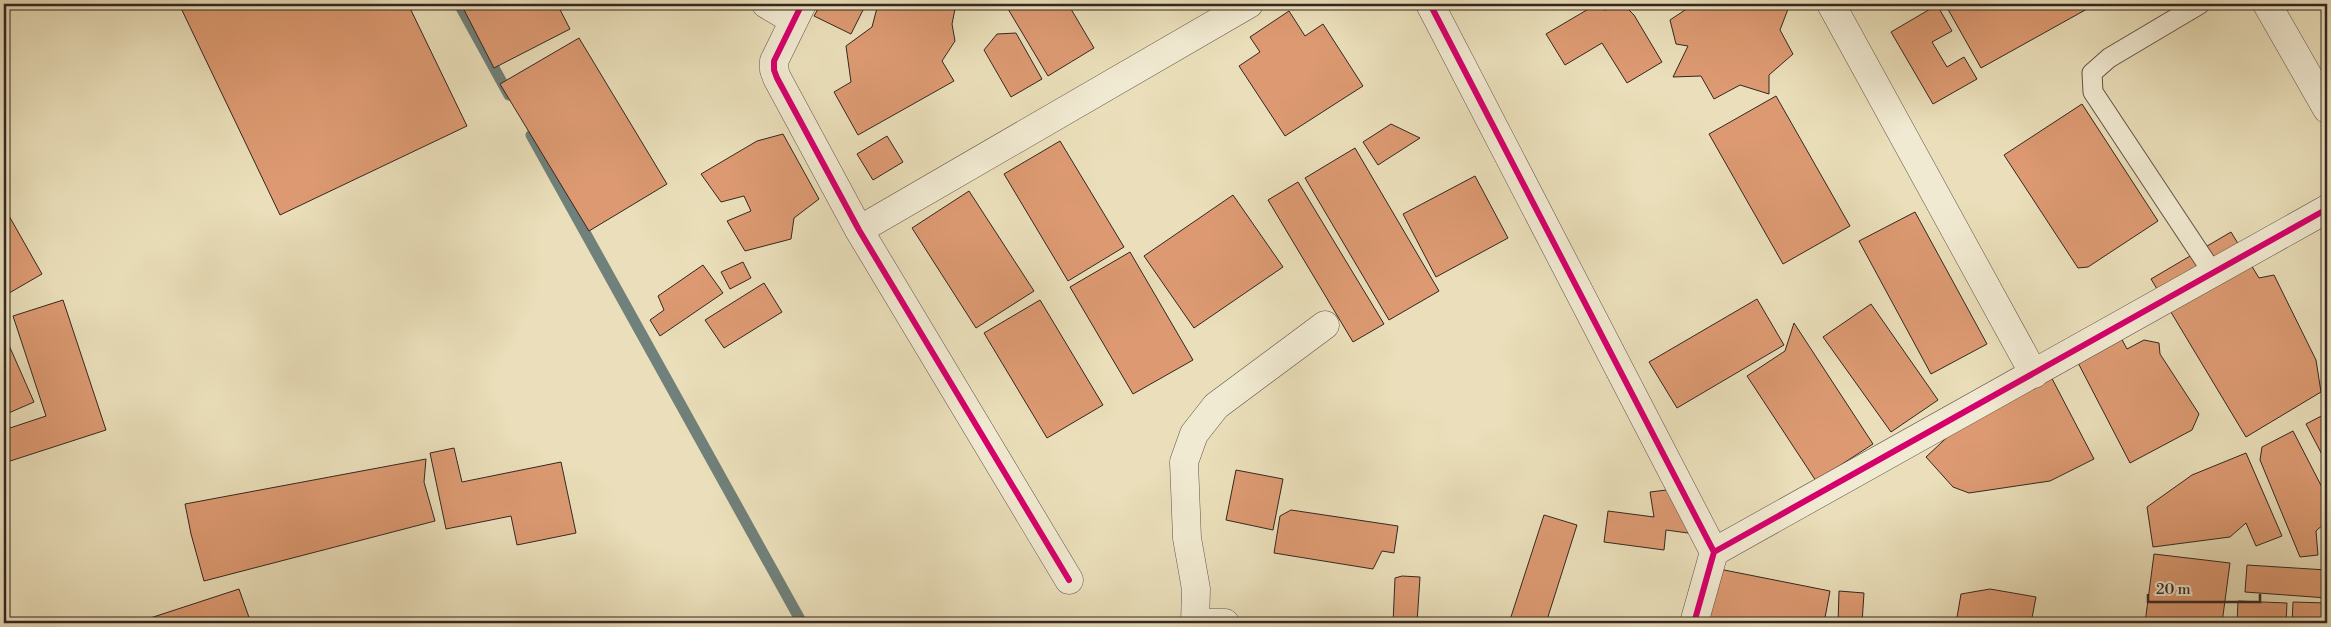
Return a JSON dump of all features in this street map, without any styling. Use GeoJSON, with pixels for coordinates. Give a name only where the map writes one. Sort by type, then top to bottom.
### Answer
{"type":"FeatureCollection","features":[{"type":"Feature","properties":{"kind":"street"},"geometry":{"type":"LineString","coordinates":[[766,4],[798,12],[774,61],[774,70],[859,230],[1069,580]]}},
{"type":"Feature","properties":{"kind":"street"},"geometry":{"type":"LineString","coordinates":[[859,230],[1249,4]]}},
{"type":"Feature","properties":{"kind":"street"},"geometry":{"type":"LineString","coordinates":[[1430,4],[1714,552],[1694,623]]}},
{"type":"Feature","properties":{"kind":"street"},"geometry":{"type":"LineString","coordinates":[[1832,4],[2034,374]]}},
{"type":"Feature","properties":{"kind":"street"},"geometry":{"type":"LineString","coordinates":[[2267,4],[2327,109]]}},
{"type":"Feature","properties":{"kind":"street"},"geometry":{"type":"LineString","coordinates":[[1714,552],[2327,209]]}},
{"type":"Feature","properties":{"kind":"street"},"geometry":{"type":"LineString","coordinates":[[1195,623],[1196,589],[1188,538],[1184,462],[1194,434],[1216,406],[1325,325]]}},
{"type":"Feature","properties":{"kind":"street"},"geometry":{"type":"LineString","coordinates":[[1207,623],[1225,623]]}},
{"type":"Feature","properties":{"kind":"lane"},"geometry":{"type":"LineString","coordinates":[[2200,4],[2109,58],[2092,73],[2093,92],[2213,273]]}},
{"type":"Feature","properties":{"kind":"building"},"geometry":{"type":"Polygon","coordinates":[[[179,4],[408,4],[467,126],[280,215],[179,4]]]}},
{"type":"Feature","properties":{"kind":"building"},"geometry":{"type":"Polygon","coordinates":[[[461,4],[557,4],[570,29],[494,68],[461,4]]]}},
{"type":"Feature","properties":{"kind":"building"},"geometry":{"type":"Polygon","coordinates":[[[821,4],[866,4],[851,34],[814,16],[821,4]]]}},
{"type":"Feature","properties":{"kind":"building"},"geometry":{"type":"Polygon","coordinates":[[[878,4],[956,4],[952,24],[955,41],[942,61],[954,81],[858,135],[834,92],[851,82],[846,46],[872,27],[878,4]]]}},
{"type":"Feature","properties":{"kind":"building"},"geometry":{"type":"Polygon","coordinates":[[[1005,4],[1068,4],[1094,48],[1048,76],[1005,4]]]}},
{"type":"Feature","properties":{"kind":"building"},"geometry":{"type":"Polygon","coordinates":[[[1597,4],[1604,10],[1626,7],[1634,15],[1662,62],[1627,83],[1602,43],[1565,65],[1546,34],[1597,4]]]}},
{"type":"Feature","properties":{"kind":"building"},"geometry":{"type":"Polygon","coordinates":[[[1694,4],[1773,4],[1788,9],[1780,30],[1793,54],[1769,75],[1769,94],[1740,85],[1714,99],[1701,76],[1673,77],[1688,46],[1676,44],[1670,20],[1694,4]]]}},
{"type":"Feature","properties":{"kind":"building"},"geometry":{"type":"Polygon","coordinates":[[[1945,4],[2096,4],[1981,68],[1945,4]]]}},
{"type":"Feature","properties":{"kind":"building"},"geometry":{"type":"Polygon","coordinates":[[[1937,5],[1952,31],[1932,42],[1947,67],[1964,57],[1977,79],[1933,104],[1891,32],[1937,5]]]}},
{"type":"Feature","properties":{"kind":"building"},"geometry":{"type":"Polygon","coordinates":[[[1289,11],[1305,36],[1323,24],[1363,86],[1285,136],[1239,66],[1260,52],[1250,37],[1289,11]]]}},
{"type":"Feature","properties":{"kind":"building"},"geometry":{"type":"Polygon","coordinates":[[[1016,33],[1042,79],[1011,97],[984,50],[997,34],[1016,33]]]}},
{"type":"Feature","properties":{"kind":"building"},"geometry":{"type":"Polygon","coordinates":[[[579,38],[667,184],[589,231],[500,84],[579,38]]]}},
{"type":"Feature","properties":{"kind":"building"},"geometry":{"type":"Polygon","coordinates":[[[1776,96],[1850,226],[1783,264],[1709,134],[1776,96]]]}},
{"type":"Feature","properties":{"kind":"building"},"geometry":{"type":"Polygon","coordinates":[[[2082,104],[2158,221],[2088,267],[2078,268],[2004,155],[2082,104]]]}},
{"type":"Feature","properties":{"kind":"building"},"geometry":{"type":"Polygon","coordinates":[[[1391,124],[1420,138],[1378,165],[1363,142],[1391,124]]]}},
{"type":"Feature","properties":{"kind":"building"},"geometry":{"type":"Polygon","coordinates":[[[783,134],[819,199],[794,218],[791,239],[745,251],[727,221],[751,211],[744,196],[721,202],[701,174],[757,141],[783,134]]]}},
{"type":"Feature","properties":{"kind":"building"},"geometry":{"type":"Polygon","coordinates":[[[887,136],[903,162],[873,180],[857,154],[887,136]]]}},
{"type":"Feature","properties":{"kind":"building"},"geometry":{"type":"Polygon","coordinates":[[[1060,141],[1124,247],[1068,281],[1004,174],[1060,141]]]}},
{"type":"Feature","properties":{"kind":"building"},"geometry":{"type":"Polygon","coordinates":[[[1355,148],[1439,291],[1389,320],[1305,178],[1355,148]]]}},
{"type":"Feature","properties":{"kind":"building"},"geometry":{"type":"Polygon","coordinates":[[[1475,176],[1508,238],[1436,277],[1403,214],[1475,176]]]}},
{"type":"Feature","properties":{"kind":"building"},"geometry":{"type":"Polygon","coordinates":[[[1298,182],[1384,324],[1353,342],[1268,200],[1298,182]]]}},
{"type":"Feature","properties":{"kind":"building"},"geometry":{"type":"Polygon","coordinates":[[[969,191],[1034,291],[976,328],[912,228],[969,191]]]}},
{"type":"Feature","properties":{"kind":"building"},"geometry":{"type":"Polygon","coordinates":[[[1233,195],[1283,267],[1194,328],[1144,256],[1233,195]]]}},
{"type":"Feature","properties":{"kind":"building"},"geometry":{"type":"Polygon","coordinates":[[[4,207],[42,274],[4,296],[4,207]]]}},
{"type":"Feature","properties":{"kind":"building"},"geometry":{"type":"Polygon","coordinates":[[[1915,212],[1987,344],[1931,374],[1859,241],[1915,212]]]}},
{"type":"Feature","properties":{"kind":"building"},"geometry":{"type":"Polygon","coordinates":[[[2231,232],[2259,278],[2274,275],[2316,360],[2321,392],[2246,437],[2151,279],[2231,232]]]}},
{"type":"Feature","properties":{"kind":"building"},"geometry":{"type":"Polygon","coordinates":[[[1130,252],[1193,360],[1133,394],[1070,287],[1130,252]]]}},
{"type":"Feature","properties":{"kind":"building"},"geometry":{"type":"Polygon","coordinates":[[[743,262],[751,278],[730,289],[721,272],[743,262]]]}},
{"type":"Feature","properties":{"kind":"building"},"geometry":{"type":"Polygon","coordinates":[[[703,265],[723,293],[660,336],[650,320],[664,310],[658,296],[703,265]]]}},
{"type":"Feature","properties":{"kind":"building"},"geometry":{"type":"Polygon","coordinates":[[[764,283],[782,312],[724,348],[705,320],[764,283]]]}},
{"type":"Feature","properties":{"kind":"building"},"geometry":{"type":"Polygon","coordinates":[[[1757,299],[1784,345],[1677,408],[1649,362],[1757,299]]]}},
{"type":"Feature","properties":{"kind":"building"},"geometry":{"type":"Polygon","coordinates":[[[63,300],[106,430],[4,463],[4,430],[46,416],[13,316],[63,300]]]}},
{"type":"Feature","properties":{"kind":"building"},"geometry":{"type":"Polygon","coordinates":[[[1040,300],[1103,405],[1047,438],[984,333],[1040,300]]]}},
{"type":"Feature","properties":{"kind":"building"},"geometry":{"type":"Polygon","coordinates":[[[1871,304],[1938,400],[1891,432],[1823,337],[1871,304]]]}},
{"type":"Feature","properties":{"kind":"building"},"geometry":{"type":"Polygon","coordinates":[[[1794,323],[1873,444],[1816,481],[1747,376],[1785,351],[1794,323]]]}},
{"type":"Feature","properties":{"kind":"building"},"geometry":{"type":"Polygon","coordinates":[[[4,334],[34,402],[4,415],[4,334]]]}},
{"type":"Feature","properties":{"kind":"building"},"geometry":{"type":"Polygon","coordinates":[[[2119,334],[2127,349],[2144,340],[2159,343],[2160,354],[2199,414],[2192,430],[2130,463],[2075,357],[2119,334]]]}},
{"type":"Feature","properties":{"kind":"building"},"geometry":{"type":"Polygon","coordinates":[[[2047,369],[2094,459],[2050,481],[1969,493],[1953,487],[1926,457],[1988,399],[2047,369]]]}},
{"type":"Feature","properties":{"kind":"building"},"geometry":{"type":"Polygon","coordinates":[[[2327,413],[2327,464],[2306,424],[2327,413]]]}},
{"type":"Feature","properties":{"kind":"building"},"geometry":{"type":"Polygon","coordinates":[[[2293,431],[2327,497],[2327,521],[2316,531],[2318,555],[2300,557],[2260,460],[2262,447],[2293,431]]]}},
{"type":"Feature","properties":{"kind":"building"},"geometry":{"type":"Polygon","coordinates":[[[454,448],[462,482],[561,462],[576,533],[517,545],[511,516],[446,529],[430,453],[454,448]]]}},
{"type":"Feature","properties":{"kind":"building"},"geometry":{"type":"Polygon","coordinates":[[[2246,453],[2282,536],[2256,546],[2246,523],[2230,537],[2153,547],[2147,507],[2192,475],[2246,453]]]}},
{"type":"Feature","properties":{"kind":"building"},"geometry":{"type":"Polygon","coordinates":[[[426,459],[424,482],[435,521],[204,581],[185,504],[426,459]]]}},
{"type":"Feature","properties":{"kind":"building"},"geometry":{"type":"Polygon","coordinates":[[[1236,470],[1283,479],[1273,530],[1226,520],[1236,470]]]}},
{"type":"Feature","properties":{"kind":"building"},"geometry":{"type":"Polygon","coordinates":[[[1691,487],[1688,533],[1666,530],[1664,550],[1604,542],[1608,511],[1654,517],[1650,492],[1691,487]]]}},
{"type":"Feature","properties":{"kind":"building"},"geometry":{"type":"Polygon","coordinates":[[[1291,510],[1398,526],[1394,553],[1382,551],[1373,569],[1274,553],[1280,516],[1291,510]]]}},
{"type":"Feature","properties":{"kind":"building"},"geometry":{"type":"Polygon","coordinates":[[[1544,515],[1577,525],[1546,623],[1509,623],[1544,515]]]}},
{"type":"Feature","properties":{"kind":"building"},"geometry":{"type":"Polygon","coordinates":[[[2154,554],[2230,563],[2222,623],[2145,623],[2154,554]]]}},
{"type":"Feature","properties":{"kind":"building"},"geometry":{"type":"Polygon","coordinates":[[[2247,565],[2327,570],[2327,598],[2245,592],[2247,565]]]}},
{"type":"Feature","properties":{"kind":"building"},"geometry":{"type":"Polygon","coordinates":[[[1719,569],[1830,591],[1824,623],[1709,623],[1719,569]]]}},
{"type":"Feature","properties":{"kind":"building"},"geometry":{"type":"Polygon","coordinates":[[[1402,576],[1420,577],[1417,623],[1393,623],[1395,578],[1402,576]]]}},
{"type":"Feature","properties":{"kind":"building"},"geometry":{"type":"Polygon","coordinates":[[[239,589],[251,623],[135,623],[239,589]]]}},
{"type":"Feature","properties":{"kind":"building"},"geometry":{"type":"Polygon","coordinates":[[[1990,589],[2036,597],[2031,623],[1956,623],[1961,594],[1990,589]]]}},
{"type":"Feature","properties":{"kind":"building"},"geometry":{"type":"Polygon","coordinates":[[[1839,591],[1864,593],[1862,623],[1838,623],[1839,591]]]}},
{"type":"Feature","properties":{"kind":"building"},"geometry":{"type":"Polygon","coordinates":[[[2238,601],[2287,603],[2286,623],[2237,623],[2238,601]]]}},
{"type":"Feature","properties":{"kind":"building"},"geometry":{"type":"Polygon","coordinates":[[[2293,602],[2327,603],[2327,623],[2292,623],[2293,602]]]}},
{"type":"Feature","properties":{"kind":"waterway"},"geometry":{"type":"LineString","coordinates":[[459,4],[509,95]]}},
{"type":"Feature","properties":{"kind":"waterway"},"geometry":{"type":"LineString","coordinates":[[531,135],[802,623]]}},
{"type":"Feature","properties":{"kind":"cycle path"},"geometry":{"type":"LineString","coordinates":[[802,4],[774,61],[774,70],[777,78],[859,230],[1069,580]]}},
{"type":"Feature","properties":{"kind":"cycle path"},"geometry":{"type":"LineString","coordinates":[[1430,4],[1714,552],[1694,623]]}},
{"type":"Feature","properties":{"kind":"cycle path"},"geometry":{"type":"LineString","coordinates":[[1714,552],[2327,209]]}}]}
